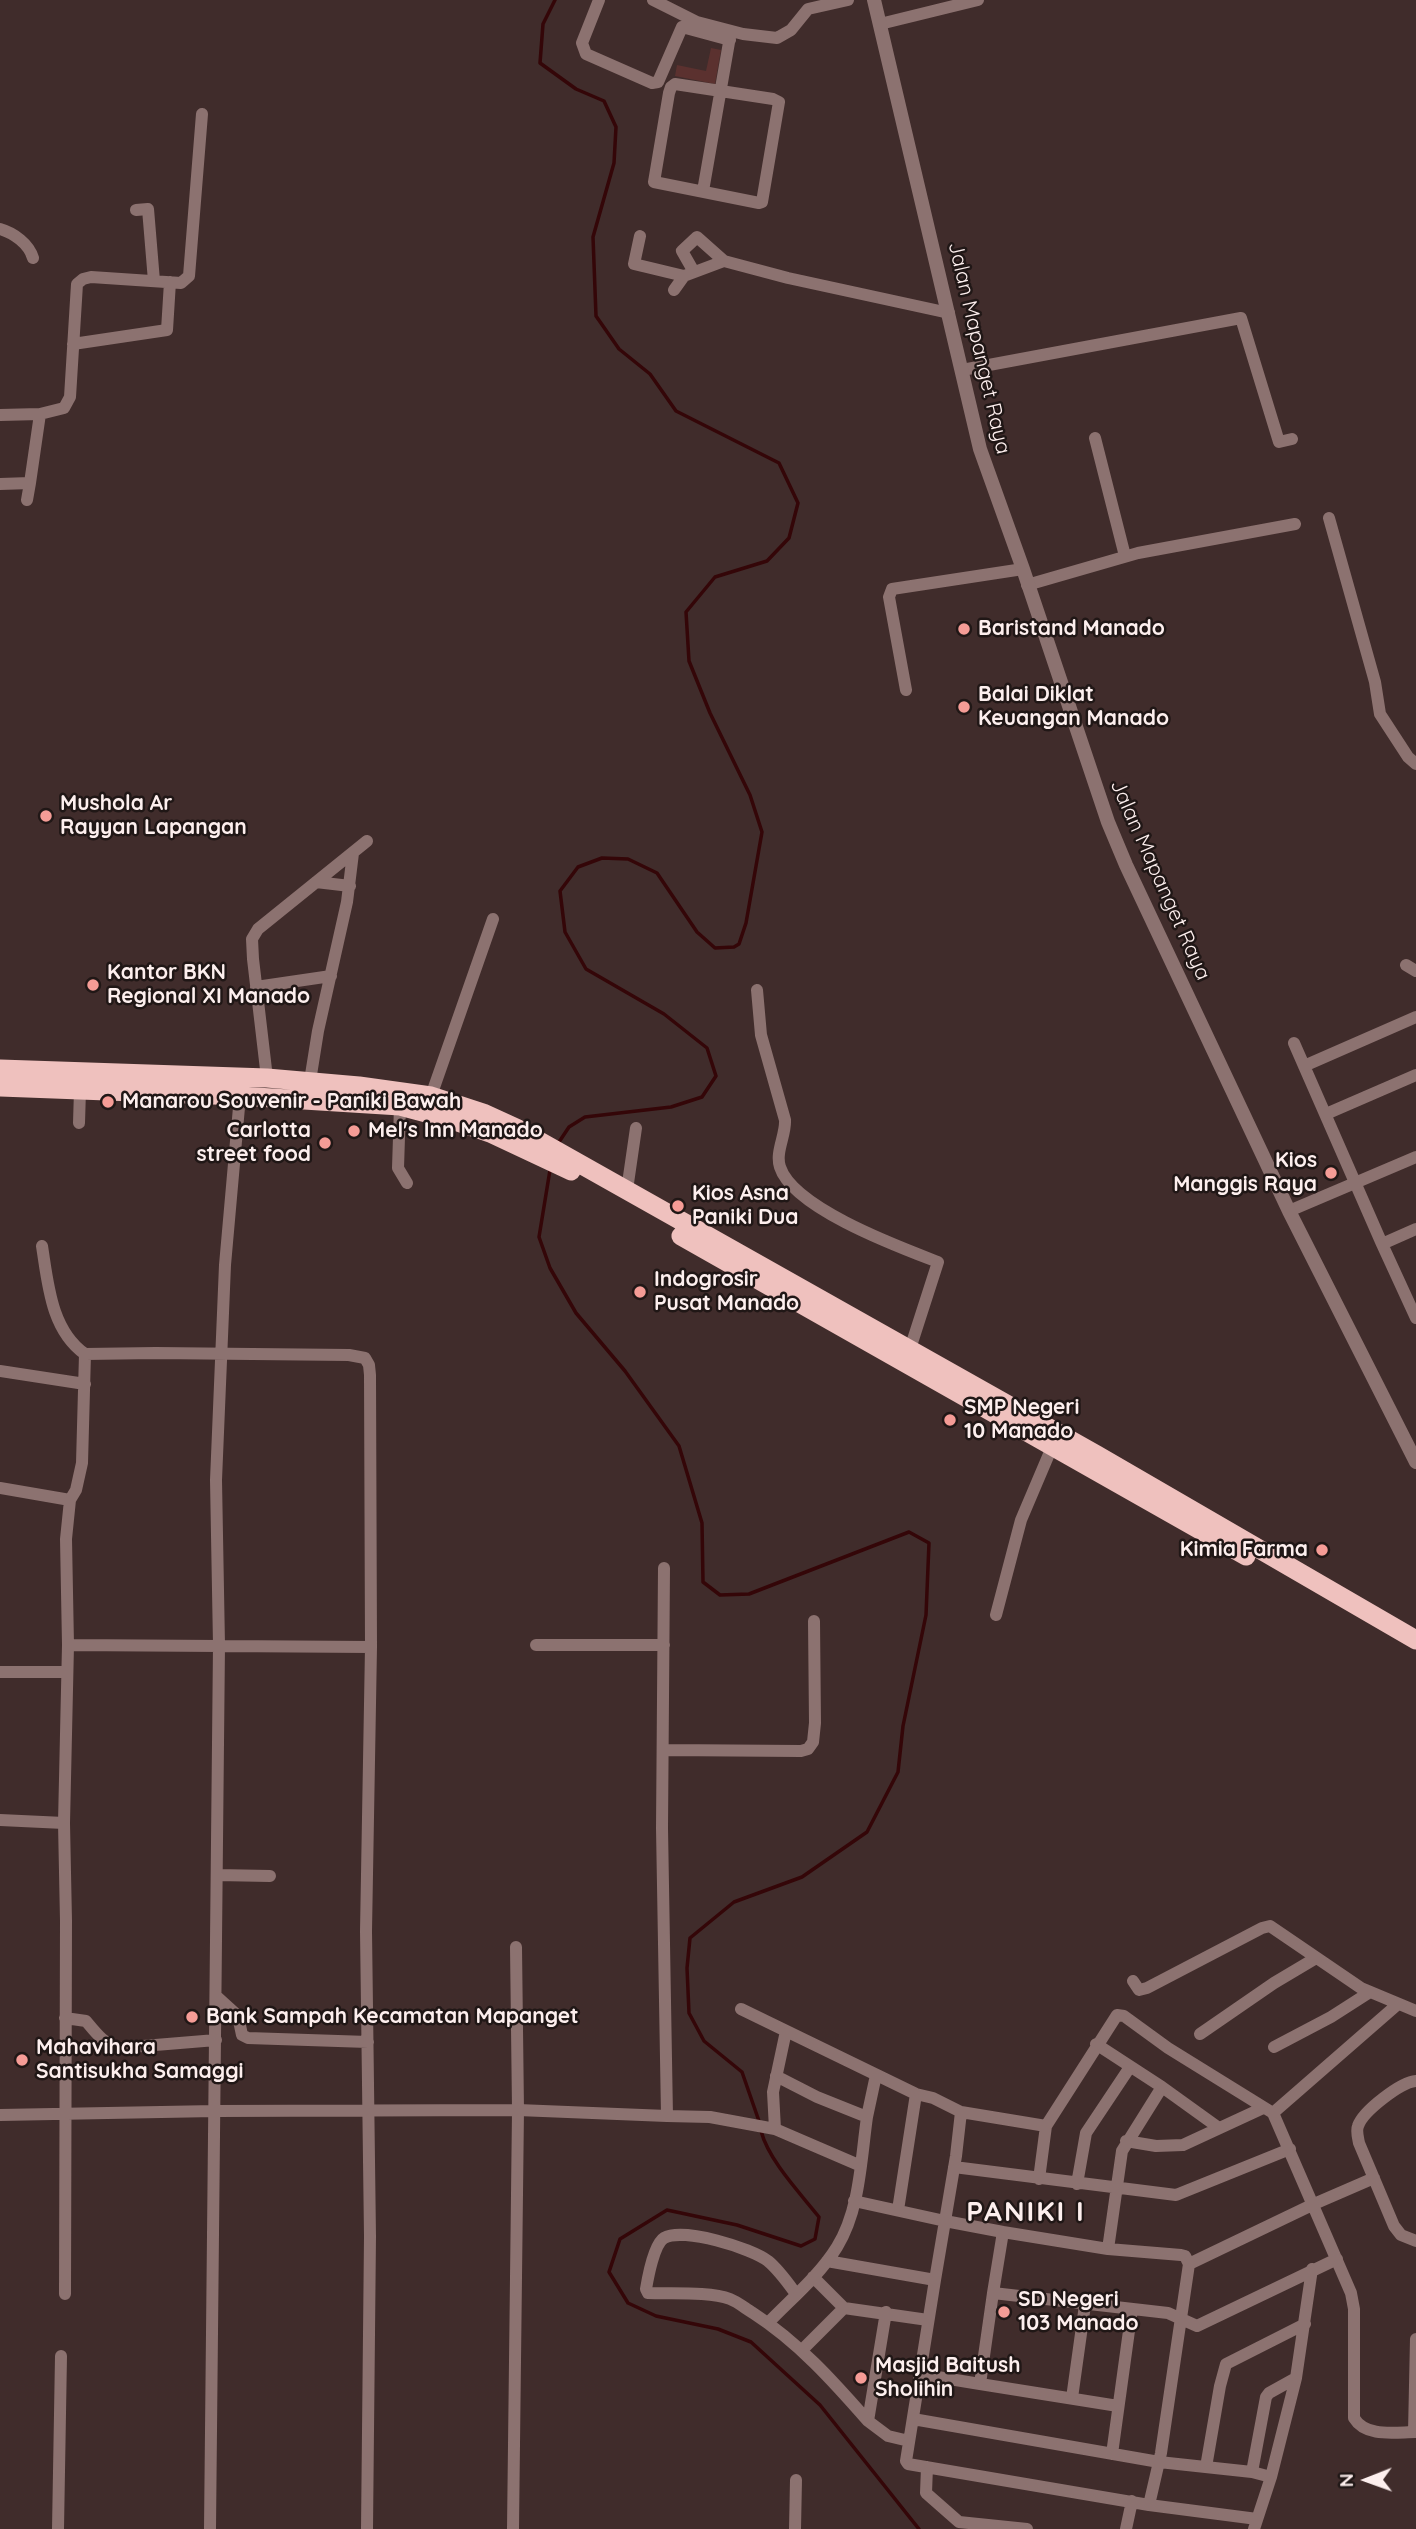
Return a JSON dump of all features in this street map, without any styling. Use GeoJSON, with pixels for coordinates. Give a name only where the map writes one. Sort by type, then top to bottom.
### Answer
{"type":"FeatureCollection","features":[{"type":"Feature","properties":{"kind":"highway"},"geometry":{"type":"LineString","coordinates":[[0,1069],[310,1081],[432,1096],[482,1113],[514,1137],[627,1190],[732,1258],[911,1349],[1416,1640]]}},
{"type":"Feature","properties":{"kind":"highway"},"geometry":{"type":"LineString","coordinates":[[0,1087],[240,1096],[400,1106],[490,1133],[514,1137]]}},
{"type":"Feature","properties":{"kind":"highway"},"geometry":{"type":"LineString","coordinates":[[568,1163],[1052,1447],[1416,1655]]}},
{"type":"Feature","properties":{"kind":"street"},"geometry":{"type":"LineString","coordinates":[[599,0],[582,43],[586,54],[652,83],[658,82],[684,22]]}},
{"type":"Feature","properties":{"kind":"street"},"geometry":{"type":"LineString","coordinates":[[653,0],[684,22],[697,22],[731,35],[782,38],[808,9],[848,0]]}},
{"type":"Feature","properties":{"kind":"street","name":"Jalan Mapanget Raya"},"geometry":{"type":"LineString","coordinates":[[874,0],[980,449],[1117,844],[1289,1211],[1416,1461]]}},
{"type":"Feature","properties":{"kind":"street"},"geometry":{"type":"LineString","coordinates":[[880,24],[978,0]]}},
{"type":"Feature","properties":{"kind":"street"},"geometry":{"type":"LineString","coordinates":[[703,191],[731,35]]}},
{"type":"Feature","properties":{"kind":"street"},"geometry":{"type":"LineString","coordinates":[[681,83],[779,102],[764,198],[759,203],[703,191],[657,184],[654,179],[671,87],[681,83]]}},
{"type":"Feature","properties":{"kind":"street"},"geometry":{"type":"LineString","coordinates":[[0,415],[40,415],[59,411],[68,403],[77,284],[80,281],[91,277],[181,283],[189,276],[202,114]]}},
{"type":"Feature","properties":{"kind":"street"},"geometry":{"type":"LineString","coordinates":[[136,210],[148,209],[154,281]]}},
{"type":"Feature","properties":{"kind":"street"},"geometry":{"type":"LineString","coordinates":[[0,229],[24,243],[33,258]]}},
{"type":"Feature","properties":{"kind":"street"},"geometry":{"type":"LineString","coordinates":[[640,236],[634,264],[689,274]]}},
{"type":"Feature","properties":{"kind":"street"},"geometry":{"type":"LineString","coordinates":[[689,274],[682,251],[697,237],[724,261],[788,278],[949,313]]}},
{"type":"Feature","properties":{"kind":"street"},"geometry":{"type":"LineString","coordinates":[[674,290],[689,274],[724,261]]}},
{"type":"Feature","properties":{"kind":"street"},"geometry":{"type":"LineString","coordinates":[[73,344],[167,330],[170,282]]}},
{"type":"Feature","properties":{"kind":"street"},"geometry":{"type":"LineString","coordinates":[[962,370],[1241,318],[1279,442],[1292,439]]}},
{"type":"Feature","properties":{"kind":"street"},"geometry":{"type":"LineString","coordinates":[[27,500],[40,415]]}},
{"type":"Feature","properties":{"kind":"street"},"geometry":{"type":"LineString","coordinates":[[1095,438],[1125,556]]}},
{"type":"Feature","properties":{"kind":"street"},"geometry":{"type":"LineString","coordinates":[[0,484],[30,483]]}},
{"type":"Feature","properties":{"kind":"street"},"geometry":{"type":"LineString","coordinates":[[1329,518],[1375,681],[1377,706],[1408,757],[1416,764]]}},
{"type":"Feature","properties":{"kind":"street"},"geometry":{"type":"LineString","coordinates":[[1027,585],[1125,556],[1295,524]]}},
{"type":"Feature","properties":{"kind":"street"},"geometry":{"type":"LineString","coordinates":[[906,690],[888,597],[892,589],[1023,569]]}},
{"type":"Feature","properties":{"kind":"street"},"geometry":{"type":"LineString","coordinates":[[267,1078],[252,939],[258,929],[367,841]]}},
{"type":"Feature","properties":{"kind":"street"},"geometry":{"type":"LineString","coordinates":[[310,1081],[318,1031],[350,886],[353,853]]}},
{"type":"Feature","properties":{"kind":"street"},"geometry":{"type":"LineString","coordinates":[[316,882],[350,886]]}},
{"type":"Feature","properties":{"kind":"street"},"geometry":{"type":"LineString","coordinates":[[432,1096],[494,919]]}},
{"type":"Feature","properties":{"kind":"street"},"geometry":{"type":"LineString","coordinates":[[256,986],[331,976]]}},
{"type":"Feature","properties":{"kind":"street"},"geometry":{"type":"LineString","coordinates":[[757,990],[761,1035],[785,1120],[785,1134],[778,1157],[786,1179],[804,1196],[871,1236],[938,1262],[911,1349]]}},
{"type":"Feature","properties":{"kind":"street"},"geometry":{"type":"LineString","coordinates":[[1304,1066],[1416,1017]]}},
{"type":"Feature","properties":{"kind":"street"},"geometry":{"type":"LineString","coordinates":[[1294,1043],[1416,1318]]}},
{"type":"Feature","properties":{"kind":"street"},"geometry":{"type":"LineString","coordinates":[[1326,1114],[1416,1075]]}},
{"type":"Feature","properties":{"kind":"street"},"geometry":{"type":"LineString","coordinates":[[79,1123],[80,1090]]}},
{"type":"Feature","properties":{"kind":"street"},"geometry":{"type":"LineString","coordinates":[[210,2529],[219,1645],[216,1480],[225,1265],[240,1096]]}},
{"type":"Feature","properties":{"kind":"street"},"geometry":{"type":"LineString","coordinates":[[400,1106],[398,1168],[407,1182]]}},
{"type":"Feature","properties":{"kind":"street"},"geometry":{"type":"LineString","coordinates":[[627,1190],[636,1129]]}},
{"type":"Feature","properties":{"kind":"street"},"geometry":{"type":"LineString","coordinates":[[1289,1211],[1416,1157]]}},
{"type":"Feature","properties":{"kind":"street"},"geometry":{"type":"LineString","coordinates":[[1382,1244],[1416,1229]]}},
{"type":"Feature","properties":{"kind":"street"},"geometry":{"type":"LineString","coordinates":[[42,1246],[56,1315],[67,1336],[85,1354],[358,1355],[365,1358],[369,1365],[371,1647],[366,1931],[369,2112],[367,2529]]}},
{"type":"Feature","properties":{"kind":"street"},"geometry":{"type":"LineString","coordinates":[[65,2294],[64,1824],[68,1645],[66,1539],[70,1500],[76,1490],[82,1464],[85,1354]]}},
{"type":"Feature","properties":{"kind":"street"},"geometry":{"type":"LineString","coordinates":[[0,1371],[85,1384]]}},
{"type":"Feature","properties":{"kind":"street"},"geometry":{"type":"LineString","coordinates":[[996,1615],[1021,1520],[1052,1447]]}},
{"type":"Feature","properties":{"kind":"street"},"geometry":{"type":"LineString","coordinates":[[0,1488],[70,1500]]}},
{"type":"Feature","properties":{"kind":"street"},"geometry":{"type":"LineString","coordinates":[[664,1568],[662,1828],[667,2116]]}},
{"type":"Feature","properties":{"kind":"street"},"geometry":{"type":"LineString","coordinates":[[664,1750],[808,1749],[813,1742],[815,1723],[814,1620]]}},
{"type":"Feature","properties":{"kind":"street"},"geometry":{"type":"LineString","coordinates":[[68,1645],[371,1647]]}},
{"type":"Feature","properties":{"kind":"street"},"geometry":{"type":"LineString","coordinates":[[536,1645],[664,1645]]}},
{"type":"Feature","properties":{"kind":"street"},"geometry":{"type":"LineString","coordinates":[[0,1672],[66,1672]]}},
{"type":"Feature","properties":{"kind":"street"},"geometry":{"type":"LineString","coordinates":[[0,1820],[64,1824]]}},
{"type":"Feature","properties":{"kind":"street"},"geometry":{"type":"LineString","coordinates":[[216,1875],[270,1876]]}},
{"type":"Feature","properties":{"kind":"street"},"geometry":{"type":"LineString","coordinates":[[1133,1981],[1139,1990],[1147,1988],[1268,1926],[1286,1935],[1346,1979],[1416,2011]]}},
{"type":"Feature","properties":{"kind":"street"},"geometry":{"type":"LineString","coordinates":[[513,2529],[519,2110],[516,1947]]}},
{"type":"Feature","properties":{"kind":"street"},"geometry":{"type":"LineString","coordinates":[[1200,2034],[1274,1983],[1316,1958]]}},
{"type":"Feature","properties":{"kind":"street"},"geometry":{"type":"LineString","coordinates":[[1274,2047],[1331,2017],[1370,1992]]}},
{"type":"Feature","properties":{"kind":"street"},"geometry":{"type":"LineString","coordinates":[[216,1996],[238,2016],[242,2035],[248,2038],[368,2042]]}},
{"type":"Feature","properties":{"kind":"street"},"geometry":{"type":"LineString","coordinates":[[1126,2141],[1174,2146],[1191,2142],[1219,2128],[1268,2111],[1398,2004]]}},
{"type":"Feature","properties":{"kind":"street"},"geometry":{"type":"LineString","coordinates":[[741,2009],[916,2094],[933,2098],[961,2112],[1046,2126]]}},
{"type":"Feature","properties":{"kind":"street"},"geometry":{"type":"LineString","coordinates":[[1039,2179],[1046,2126],[1115,2016],[1122,2015],[1168,2048],[1268,2111],[1290,2149],[1348,2285],[1354,2309],[1354,2418],[1368,2431],[1415,2432],[1416,2339]]}},
{"type":"Feature","properties":{"kind":"street"},"geometry":{"type":"LineString","coordinates":[[65,2018],[86,2021],[98,2036],[119,2048],[216,2040]]}},
{"type":"Feature","properties":{"kind":"street"},"geometry":{"type":"LineString","coordinates":[[775,2129],[773,2092],[786,2031]]}},
{"type":"Feature","properties":{"kind":"street"},"geometry":{"type":"LineString","coordinates":[[1096,2044],[1163,2087],[1219,2128]]}},
{"type":"Feature","properties":{"kind":"street"},"geometry":{"type":"LineString","coordinates":[[1077,2184],[1086,2133],[1130,2067]]}},
{"type":"Feature","properties":{"kind":"street"},"geometry":{"type":"LineString","coordinates":[[768,2323],[813,2277],[844,2233],[854,2201],[876,2075]]}},
{"type":"Feature","properties":{"kind":"street"},"geometry":{"type":"LineString","coordinates":[[776,2076],[867,2117]]}},
{"type":"Feature","properties":{"kind":"street"},"geometry":{"type":"LineString","coordinates":[[1416,2081],[1400,2085],[1358,2125],[1359,2143],[1394,2227],[1401,2235],[1416,2241]]}},
{"type":"Feature","properties":{"kind":"street"},"geometry":{"type":"LineString","coordinates":[[1108,2249],[1122,2151],[1163,2087]]}},
{"type":"Feature","properties":{"kind":"street"},"geometry":{"type":"LineString","coordinates":[[898,2210],[916,2094]]}},
{"type":"Feature","properties":{"kind":"street"},"geometry":{"type":"LineString","coordinates":[[0,2115],[519,2110],[710,2117],[775,2129],[861,2166]]}},
{"type":"Feature","properties":{"kind":"street"},"geometry":{"type":"LineString","coordinates":[[961,2112],[906,2462],[1255,2524],[1271,2477],[1296,2378],[1312,2269]]}},
{"type":"Feature","properties":{"kind":"street"},"geometry":{"type":"LineString","coordinates":[[954,2168],[1181,2195],[1290,2149]]}},
{"type":"Feature","properties":{"kind":"street"},"geometry":{"type":"LineString","coordinates":[[1189,2264],[1374,2178]]}},
{"type":"Feature","properties":{"kind":"street"},"geometry":{"type":"LineString","coordinates":[[854,2201],[1003,2232],[1108,2249],[1181,2255],[1188,2258],[1159,2462],[1149,2505]]}},
{"type":"Feature","properties":{"kind":"street"},"geometry":{"type":"LineString","coordinates":[[980,2384],[1003,2232]]}},
{"type":"Feature","properties":{"kind":"street"},"geometry":{"type":"LineString","coordinates":[[796,2294],[770,2263],[748,2251],[691,2235],[668,2236],[660,2242],[646,2288],[648,2294],[695,2294],[730,2299],[768,2323],[802,2350],[833,2380],[868,2421],[888,2436],[909,2441]]}},
{"type":"Feature","properties":{"kind":"street"},"geometry":{"type":"LineString","coordinates":[[993,2293],[1168,2313],[1199,2326],[1337,2259]]}},
{"type":"Feature","properties":{"kind":"street"},"geometry":{"type":"LineString","coordinates":[[827,2260],[935,2280]]}},
{"type":"Feature","properties":{"kind":"street"},"geometry":{"type":"LineString","coordinates":[[813,2277],[844,2308],[929,2320]]}},
{"type":"Feature","properties":{"kind":"street"},"geometry":{"type":"LineString","coordinates":[[1072,2398],[1085,2305]]}},
{"type":"Feature","properties":{"kind":"street"},"geometry":{"type":"LineString","coordinates":[[802,2350],[844,2308]]}},
{"type":"Feature","properties":{"kind":"street"},"geometry":{"type":"LineString","coordinates":[[1112,2454],[1132,2309]]}},
{"type":"Feature","properties":{"kind":"street"},"geometry":{"type":"LineString","coordinates":[[868,2421],[886,2312]]}},
{"type":"Feature","properties":{"kind":"street"},"geometry":{"type":"LineString","coordinates":[[1206,2467],[1226,2364],[1305,2324]]}},
{"type":"Feature","properties":{"kind":"street"},"geometry":{"type":"LineString","coordinates":[[58,2529],[61,2356]]}},
{"type":"Feature","properties":{"kind":"street"},"geometry":{"type":"LineString","coordinates":[[919,2374],[1118,2406]]}},
{"type":"Feature","properties":{"kind":"street"},"geometry":{"type":"LineString","coordinates":[[1252,2472],[1266,2397],[1296,2378]]}},
{"type":"Feature","properties":{"kind":"street"},"geometry":{"type":"LineString","coordinates":[[913,2419],[1159,2462],[1252,2472],[1271,2477]]}},
{"type":"Feature","properties":{"kind":"street"},"geometry":{"type":"LineString","coordinates":[[927,2467],[924,2486],[926,2493],[957,2521],[1027,2529]]}},
{"type":"Feature","properties":{"kind":"street"},"geometry":{"type":"LineString","coordinates":[[795,2529],[796,2480]]}},
{"type":"Feature","properties":{"kind":"street"},"geometry":{"type":"LineString","coordinates":[[1126,2529],[1132,2501]]}},
{"type":"Feature","properties":{"kind":"shaded area"},"geometry":{"type":"Polygon","coordinates":[[[711,48],[721,50],[715,84],[675,76],[677,65],[706,71],[711,48]]]}},
{"type":"Feature","properties":{"kind":"waterway"},"geometry":{"type":"LineString","coordinates":[[555,0],[543,24],[540,63],[576,89],[604,101],[616,127],[614,163],[593,237],[596,316],[619,349],[650,374],[676,411],[779,463],[798,503],[789,538],[767,561],[715,577],[686,612],[689,661],[710,713],[750,795],[762,832],[746,923],[739,944],[734,947],[715,948],[697,932],[657,873],[628,859],[602,858],[578,867],[560,891],[565,932],[586,969],[664,1014],[707,1048],[716,1076],[702,1097],[671,1107],[585,1117],[569,1127],[557,1145]]}},
{"type":"Feature","properties":{"kind":"waterway"},"geometry":{"type":"LineString","coordinates":[[550,1170],[539,1237],[550,1268],[576,1313],[625,1371],[679,1446],[702,1523],[703,1582],[720,1595],[749,1594],[909,1532],[929,1543],[926,1615],[903,1726],[898,1772],[867,1832],[802,1877],[734,1902],[690,1938],[687,1968],[689,2013],[704,2041],[742,2072],[760,2124]]}},
{"type":"Feature","properties":{"kind":"waterway"},"geometry":{"type":"LineString","coordinates":[[761,2131],[778,2165],[819,2217],[815,2239],[801,2246],[737,2225],[667,2210],[620,2239],[609,2272],[628,2303],[656,2316],[718,2329],[751,2342],[820,2405],[919,2529]]}},
{"type":"Feature","properties":{"kind":"place","name":"Baristand Manado"},"geometry":{"type":"Point","coordinates":[964,629]}},
{"type":"Feature","properties":{"kind":"place","name":"Balai Diklat Keuangan Manado"},"geometry":{"type":"Point","coordinates":[964,707]}},
{"type":"Feature","properties":{"kind":"place","name":"Mushola Ar Rayyan Lapangan"},"geometry":{"type":"Point","coordinates":[46,816]}},
{"type":"Feature","properties":{"kind":"place","name":"Kantor BKN Regional XI Manado"},"geometry":{"type":"Point","coordinates":[93,985]}},
{"type":"Feature","properties":{"kind":"place","name":"Manarou Souvenir - Paniki Bawah"},"geometry":{"type":"Point","coordinates":[108,1102]}},
{"type":"Feature","properties":{"kind":"place","name":"Mel's Inn Manado"},"geometry":{"type":"Point","coordinates":[354,1131]}},
{"type":"Feature","properties":{"kind":"place","name":"Carlotta street food"},"geometry":{"type":"Point","coordinates":[325,1143]}},
{"type":"Feature","properties":{"kind":"place","name":"Kios Manggis Raya"},"geometry":{"type":"Point","coordinates":[1331,1173]}},
{"type":"Feature","properties":{"kind":"place","name":"Kios Asna Paniki Dua"},"geometry":{"type":"Point","coordinates":[678,1206]}},
{"type":"Feature","properties":{"kind":"place","name":"Indogrosir Pusat Manado"},"geometry":{"type":"Point","coordinates":[640,1292]}},
{"type":"Feature","properties":{"kind":"place","name":"SMP Negeri 10 Manado"},"geometry":{"type":"Point","coordinates":[950,1420]}},
{"type":"Feature","properties":{"kind":"place","name":"Kimia Farma"},"geometry":{"type":"Point","coordinates":[1322,1550]}},
{"type":"Feature","properties":{"kind":"place","name":"Bank Sampah Kecamatan Mapanget"},"geometry":{"type":"Point","coordinates":[192,2017]}},
{"type":"Feature","properties":{"kind":"place","name":"Mahavihara Santisukha Samaggi"},"geometry":{"type":"Point","coordinates":[22,2060]}},
{"type":"Feature","properties":{"kind":"place","name":"SD Negeri 103 Manado"},"geometry":{"type":"Point","coordinates":[1004,2312]}},
{"type":"Feature","properties":{"kind":"place","name":"Masjid Baitush Sholihin"},"geometry":{"type":"Point","coordinates":[861,2378]}},
{"type":"Feature","properties":{"kind":"district","name":"PANIKI I"},"geometry":{"type":"Point","coordinates":[1026,2213]}}]}
